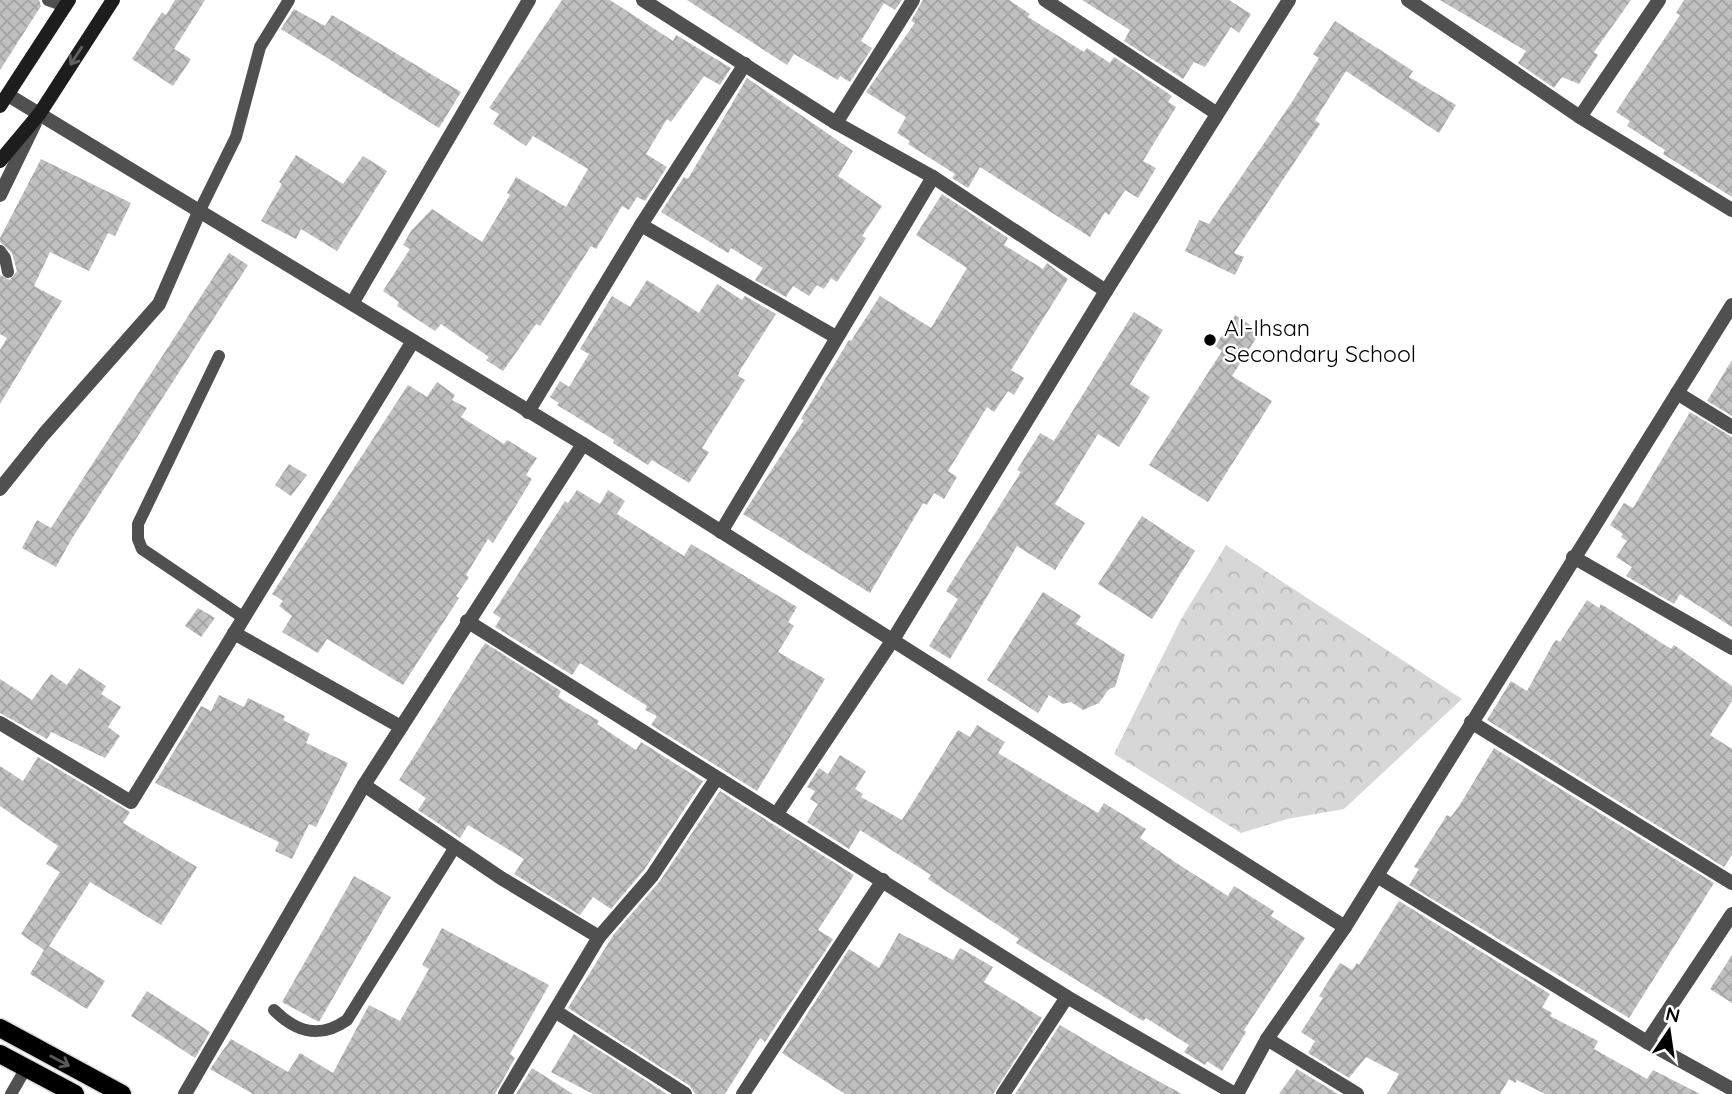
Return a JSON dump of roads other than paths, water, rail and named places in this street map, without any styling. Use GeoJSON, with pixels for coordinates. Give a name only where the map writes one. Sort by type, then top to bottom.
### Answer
{"type":"FeatureCollection","features":[{"type":"Feature","properties":{"kind":"main road"},"geometry":{"type":"LineString","coordinates":[[0,162],[40,113],[113,0]]}},
{"type":"Feature","properties":{"kind":"main road"},"geometry":{"type":"LineString","coordinates":[[3,98],[67,3]]}},
{"type":"Feature","properties":{"kind":"main road"},"geometry":{"type":"LineString","coordinates":[[0,1028],[122,1094]]}},
{"type":"Feature","properties":{"kind":"main road"},"geometry":{"type":"LineString","coordinates":[[0,1054],[75,1094]]}},
{"type":"Feature","properties":{"kind":"street"},"geometry":{"type":"LineString","coordinates":[[353,302],[529,0]]}},
{"type":"Feature","properties":{"kind":"street"},"geometry":{"type":"LineString","coordinates":[[643,0],[836,123],[933,177],[1106,291]]}},
{"type":"Feature","properties":{"kind":"street"},"geometry":{"type":"LineString","coordinates":[[836,123],[913,0]]}},
{"type":"Feature","properties":{"kind":"street"},"geometry":{"type":"LineString","coordinates":[[1045,0],[1216,113]]}},
{"type":"Feature","properties":{"kind":"street"},"geometry":{"type":"LineString","coordinates":[[776,815],[894,638],[1216,113],[1289,0]]}},
{"type":"Feature","properties":{"kind":"street"},"geometry":{"type":"LineString","coordinates":[[1408,0],[1580,117],[1732,210]]}},
{"type":"Feature","properties":{"kind":"street"},"geometry":{"type":"LineString","coordinates":[[1580,117],[1659,0]]}},
{"type":"Feature","properties":{"kind":"street"},"geometry":{"type":"LineString","coordinates":[[528,412],[641,225],[745,64]]}},
{"type":"Feature","properties":{"kind":"street"},"geometry":{"type":"LineString","coordinates":[[3,98],[40,113],[583,444],[894,638],[1345,927]]}},
{"type":"Feature","properties":{"kind":"street"},"geometry":{"type":"LineString","coordinates":[[0,195],[40,113]]}},
{"type":"Feature","properties":{"kind":"street"},"geometry":{"type":"LineString","coordinates":[[721,532],[933,177]]}},
{"type":"Feature","properties":{"kind":"street"},"geometry":{"type":"LineString","coordinates":[[0,489],[44,433],[159,304],[200,210]]}},
{"type":"Feature","properties":{"kind":"street"},"geometry":{"type":"LineString","coordinates":[[641,225],[836,337]]}},
{"type":"Feature","properties":{"kind":"street"},"geometry":{"type":"LineString","coordinates":[[467,621],[1067,997],[1236,1094],[1267,1039],[1345,927],[1732,305]]}},
{"type":"Feature","properties":{"kind":"street"},"geometry":{"type":"LineString","coordinates":[[0,723],[131,802],[413,341]]}},
{"type":"Feature","properties":{"kind":"street"},"geometry":{"type":"LineString","coordinates":[[1677,393],[1732,427]]}},
{"type":"Feature","properties":{"kind":"street"},"geometry":{"type":"LineString","coordinates":[[185,1094],[364,785],[583,444]]}},
{"type":"Feature","properties":{"kind":"street"},"geometry":{"type":"LineString","coordinates":[[1573,557],[1732,648]]}},
{"type":"Feature","properties":{"kind":"street"},"geometry":{"type":"LineString","coordinates":[[234,632],[401,727]]}},
{"type":"Feature","properties":{"kind":"street"},"geometry":{"type":"LineString","coordinates":[[1471,722],[1732,883]]}},
{"type":"Feature","properties":{"kind":"street"},"geometry":{"type":"LineString","coordinates":[[505,1094],[599,937],[653,876],[716,779]]}},
{"type":"Feature","properties":{"kind":"street"},"geometry":{"type":"LineString","coordinates":[[364,785],[454,847],[599,937]]}},
{"type":"Feature","properties":{"kind":"street"},"geometry":{"type":"LineString","coordinates":[[1377,876],[1647,1042],[1732,1089]]}},
{"type":"Feature","properties":{"kind":"street"},"geometry":{"type":"LineString","coordinates":[[743,1094],[883,880]]}},
{"type":"Feature","properties":{"kind":"street"},"geometry":{"type":"LineString","coordinates":[[1647,1042],[1732,914]]}},
{"type":"Feature","properties":{"kind":"street"},"geometry":{"type":"LineString","coordinates":[[1003,1094],[1067,997]]}},
{"type":"Feature","properties":{"kind":"street"},"geometry":{"type":"LineString","coordinates":[[555,1011],[685,1094]]}},
{"type":"Feature","properties":{"kind":"street"},"geometry":{"type":"LineString","coordinates":[[1267,1039],[1357,1094]]}},
{"type":"Feature","properties":{"kind":"lane"},"geometry":{"type":"LineString","coordinates":[[48,0],[67,3]]}},
{"type":"Feature","properties":{"kind":"lane"},"geometry":{"type":"LineString","coordinates":[[200,210],[236,137],[260,47],[289,0]]}},
{"type":"Feature","properties":{"kind":"lane"},"geometry":{"type":"LineString","coordinates":[[0,251],[5,258],[8,272]]}},
{"type":"Feature","properties":{"kind":"lane"},"geometry":{"type":"LineString","coordinates":[[219,356],[138,524],[138,539],[142,550],[244,618]]}},
{"type":"Feature","properties":{"kind":"lane"},"geometry":{"type":"LineString","coordinates":[[274,1010],[307,1032],[332,1030],[347,1020],[454,847]]}},
{"type":"Feature","properties":{"kind":"lane"},"geometry":{"type":"LineString","coordinates":[[11,1094],[26,1068]]}},
{"type":"Feature","properties":{"kind":"place","name":"Al-Ihsan Secondary School"},"geometry":{"type":"Point","coordinates":[1210,340]}}]}
